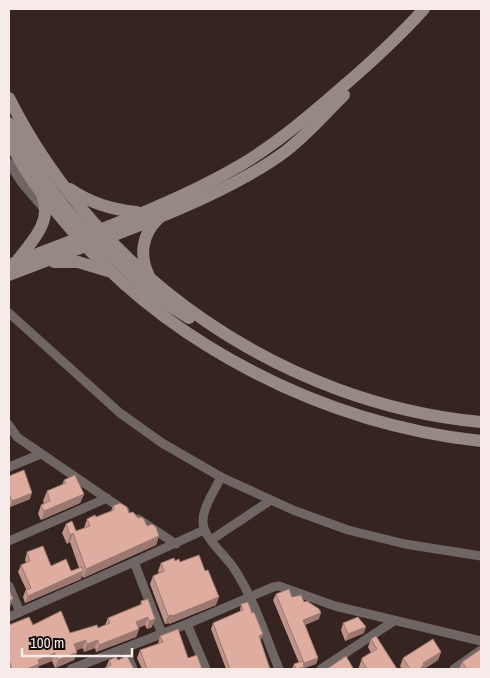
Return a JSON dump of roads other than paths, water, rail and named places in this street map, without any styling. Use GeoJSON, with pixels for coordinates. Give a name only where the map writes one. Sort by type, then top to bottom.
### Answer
{"type":"FeatureCollection","features":[{"type":"Feature","properties":{"kind":"street"},"geometry":{"type":"LineString","coordinates":[[13,263],[160,217],[230,185],[261,168],[286,151],[319,121],[424,9]]}},
{"type":"Feature","properties":{"kind":"street"},"geometry":{"type":"LineString","coordinates":[[9,275],[35,265],[140,212],[222,175],[267,148],[317,108],[391,43]]}},
{"type":"Feature","properties":{"kind":"street"},"geometry":{"type":"LineString","coordinates":[[9,98],[35,145],[62,184],[111,272],[151,306],[190,334],[240,363],[291,389],[346,412],[384,424],[481,441]]}},
{"type":"Feature","properties":{"kind":"street"},"geometry":{"type":"LineString","coordinates":[[9,123],[59,198],[92,237],[152,280],[181,304],[222,332],[286,368],[334,388],[408,410],[481,422]]}},
{"type":"Feature","properties":{"kind":"street"},"geometry":{"type":"LineString","coordinates":[[9,139],[22,165],[42,196],[92,237],[163,302],[194,321],[222,332]]}},
{"type":"Feature","properties":{"kind":"street"},"geometry":{"type":"LineString","coordinates":[[9,163],[22,183],[46,211]]}},
{"type":"Feature","properties":{"kind":"street"},"geometry":{"type":"LineString","coordinates":[[62,184],[80,196],[99,204],[118,210],[140,212]]}},
{"type":"Feature","properties":{"kind":"street"},"geometry":{"type":"LineString","coordinates":[[13,263],[42,227],[46,211],[42,196]]}},
{"type":"Feature","properties":{"kind":"street"},"geometry":{"type":"LineString","coordinates":[[152,280],[144,262],[143,246],[148,231],[160,217]]}},
{"type":"Feature","properties":{"kind":"street"},"geometry":{"type":"LineString","coordinates":[[35,265],[73,261],[111,272]]}},
{"type":"Feature","properties":{"kind":"street"},"geometry":{"type":"LineString","coordinates":[[9,312],[100,397],[120,413],[162,443],[221,477],[329,524],[367,536],[481,556]]}},
{"type":"Feature","properties":{"kind":"street"},"geometry":{"type":"LineString","coordinates":[[9,425],[16,437],[176,544]]}},
{"type":"Feature","properties":{"kind":"street"},"geometry":{"type":"LineString","coordinates":[[9,467],[41,454]]}},
{"type":"Feature","properties":{"kind":"street"},"geometry":{"type":"LineString","coordinates":[[221,477],[204,513],[204,530],[233,567],[250,597],[279,669]]}},
{"type":"Feature","properties":{"kind":"street"},"geometry":{"type":"LineString","coordinates":[[9,540],[106,498]]}},
{"type":"Feature","properties":{"kind":"street"},"geometry":{"type":"LineString","coordinates":[[211,540],[271,500]]}},
{"type":"Feature","properties":{"kind":"street"},"geometry":{"type":"LineString","coordinates":[[9,617],[204,530]]}},
{"type":"Feature","properties":{"kind":"street"},"geometry":{"type":"LineString","coordinates":[[134,562],[162,634]]}},
{"type":"Feature","properties":{"kind":"street"},"geometry":{"type":"LineString","coordinates":[[9,586],[20,612]]}},
{"type":"Feature","properties":{"kind":"street"},"geometry":{"type":"LineString","coordinates":[[71,669],[279,586],[335,606],[481,641]]}},
{"type":"Feature","properties":{"kind":"street"},"geometry":{"type":"LineString","coordinates":[[321,669],[346,658],[394,621]]}},
{"type":"Feature","properties":{"kind":"street"},"geometry":{"type":"LineString","coordinates":[[187,624],[206,669]]}},
{"type":"Feature","properties":{"kind":"street"},"geometry":{"type":"LineString","coordinates":[[125,649],[133,669]]}},
{"type":"Feature","properties":{"kind":"street"},"geometry":{"type":"LineString","coordinates":[[454,669],[481,650]]}}]}
